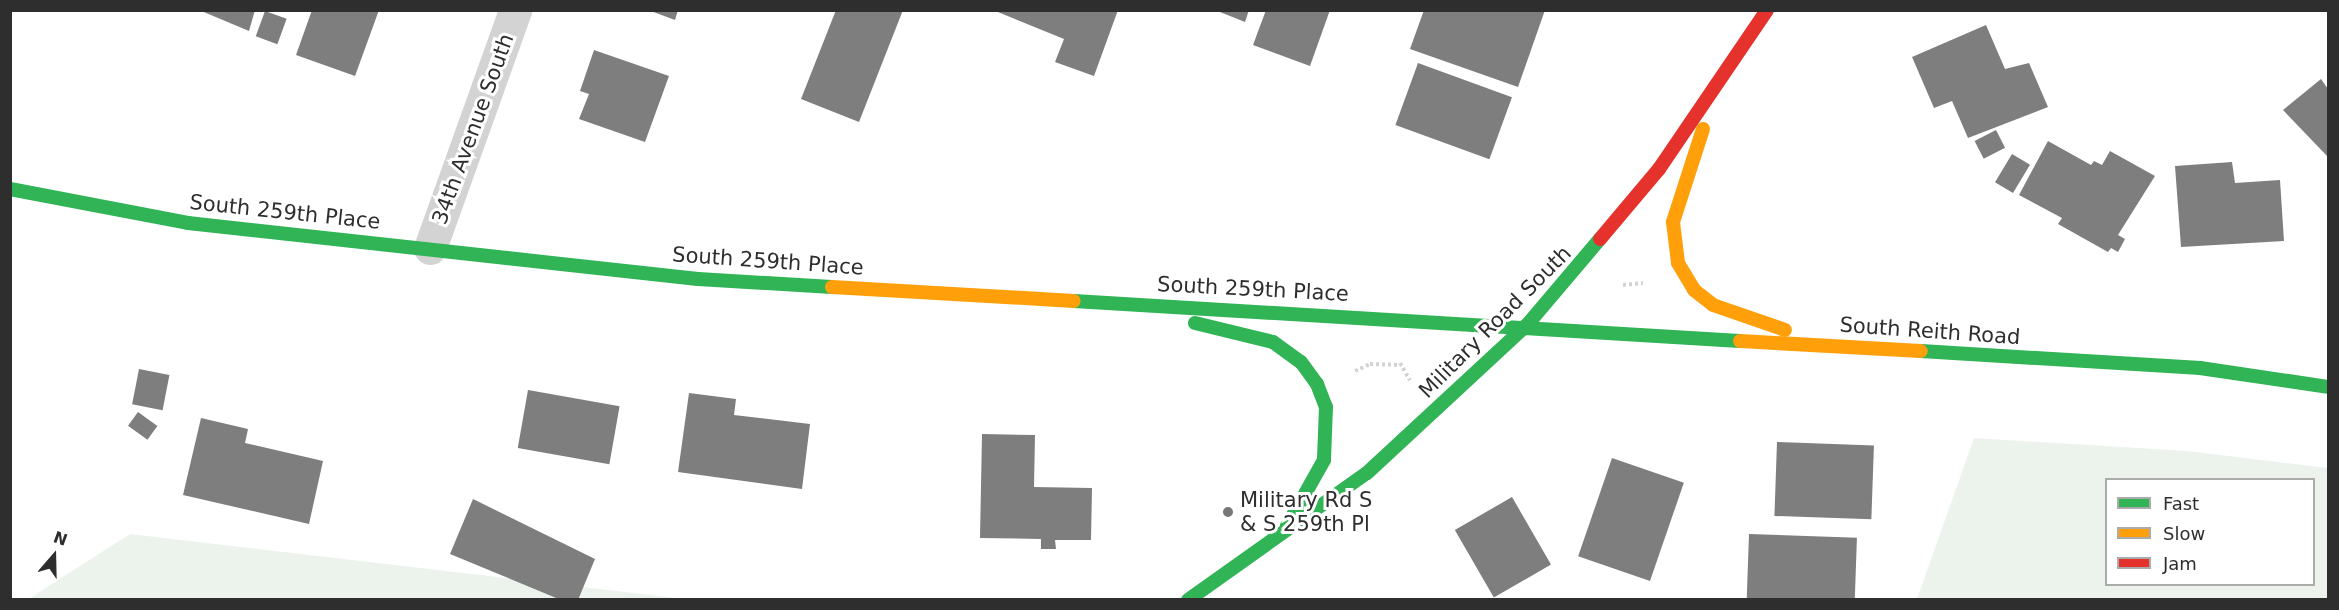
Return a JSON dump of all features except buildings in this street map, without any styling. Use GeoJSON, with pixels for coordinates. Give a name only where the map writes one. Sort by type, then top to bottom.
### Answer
{"type":"FeatureCollection","features":[{"type":"Feature","properties":{"kind":"main road","name":"Military Road South"},"geometry":{"type":"LineString","coordinates":[[1188,600],[1280,539],[1366,473],[1527,325],[1652,179],[1720,84],[1767,10]]}},
{"type":"Feature","properties":{"kind":"main road"},"geometry":{"type":"LineString","coordinates":[[1720,84],[1682,181],[1673,222],[1678,263],[1694,290],[1713,305],[1839,347]]}},
{"type":"Feature","properties":{"kind":"main road","name":"South 259th Place"},"geometry":{"type":"LineString","coordinates":[[10,189],[188,223],[698,279],[1527,325]]}},
{"type":"Feature","properties":{"kind":"main road"},"geometry":{"type":"LineString","coordinates":[[1075,300],[1273,342],[1301,362],[1326,406],[1328,439],[1324,460],[1280,539]]}},
{"type":"Feature","properties":{"kind":"main road","name":"South Reith Road"},"geometry":{"type":"LineString","coordinates":[[1527,325],[1839,347],[2200,368],[2328,387]]}},
{"type":"Feature","properties":{"kind":"street","name":"34th Avenue South"},"geometry":{"type":"LineString","coordinates":[[430,248],[515,10]]}},
{"type":"Feature","properties":{"kind":"path"},"geometry":{"type":"LineString","coordinates":[[1623,285],[1649,282]]}},
{"type":"Feature","properties":{"kind":"path"},"geometry":{"type":"LineString","coordinates":[[1633,290],[1634,284]]}},
{"type":"Feature","properties":{"kind":"path"},"geometry":{"type":"LineString","coordinates":[[1396,353],[1410,381]]}},
{"type":"Feature","properties":{"kind":"path"},"geometry":{"type":"LineString","coordinates":[[1349,374],[1370,364],[1401,365]]}},
{"type":"Feature","properties":{"kind":"shaded area"},"geometry":{"type":"Polygon","coordinates":[[[1974,438],[2187,451],[2328,468],[2328,599],[1917,599],[1974,438]]]}},
{"type":"Feature","properties":{"kind":"shaded area"},"geometry":{"type":"Polygon","coordinates":[[[130,534],[676,598],[678,599],[27,600],[130,534]]]}},
{"type":"Feature","properties":{"kind":"traffic: fast"},"geometry":{"type":"LineString","coordinates":[[10,189],[188,223],[698,279],[832,287]]}},
{"type":"Feature","properties":{"kind":"traffic: fast"},"geometry":{"type":"LineString","coordinates":[[1188,600],[1367,473],[1527,325],[1600,239]]}},
{"type":"Feature","properties":{"kind":"traffic: fast"},"geometry":{"type":"LineString","coordinates":[[1074,301],[1740,341]]}},
{"type":"Feature","properties":{"kind":"traffic: fast"},"geometry":{"type":"LineString","coordinates":[[1195,323],[1273,342],[1301,362],[1317,384],[1326,407],[1324,460],[1287,526]]}},
{"type":"Feature","properties":{"kind":"traffic: fast"},"geometry":{"type":"LineString","coordinates":[[1921,351],[2200,368],[2328,387]]}},
{"type":"Feature","properties":{"kind":"traffic: slow"},"geometry":{"type":"LineString","coordinates":[[1703,129],[1673,222],[1678,263],[1694,290],[1713,305],[1785,330]]}},
{"type":"Feature","properties":{"kind":"traffic: slow"},"geometry":{"type":"LineString","coordinates":[[832,287],[1074,301]]}},
{"type":"Feature","properties":{"kind":"traffic: slow"},"geometry":{"type":"LineString","coordinates":[[1740,341],[1921,351]]}},
{"type":"Feature","properties":{"kind":"traffic: jam"},"geometry":{"type":"LineString","coordinates":[[1600,239],[1659,169],[1767,10]]}},
{"type":"Feature","properties":{"kind":"place","name":"Military Rd S & S 259th Pl"},"geometry":{"type":"Point","coordinates":[1228,512]}}]}
